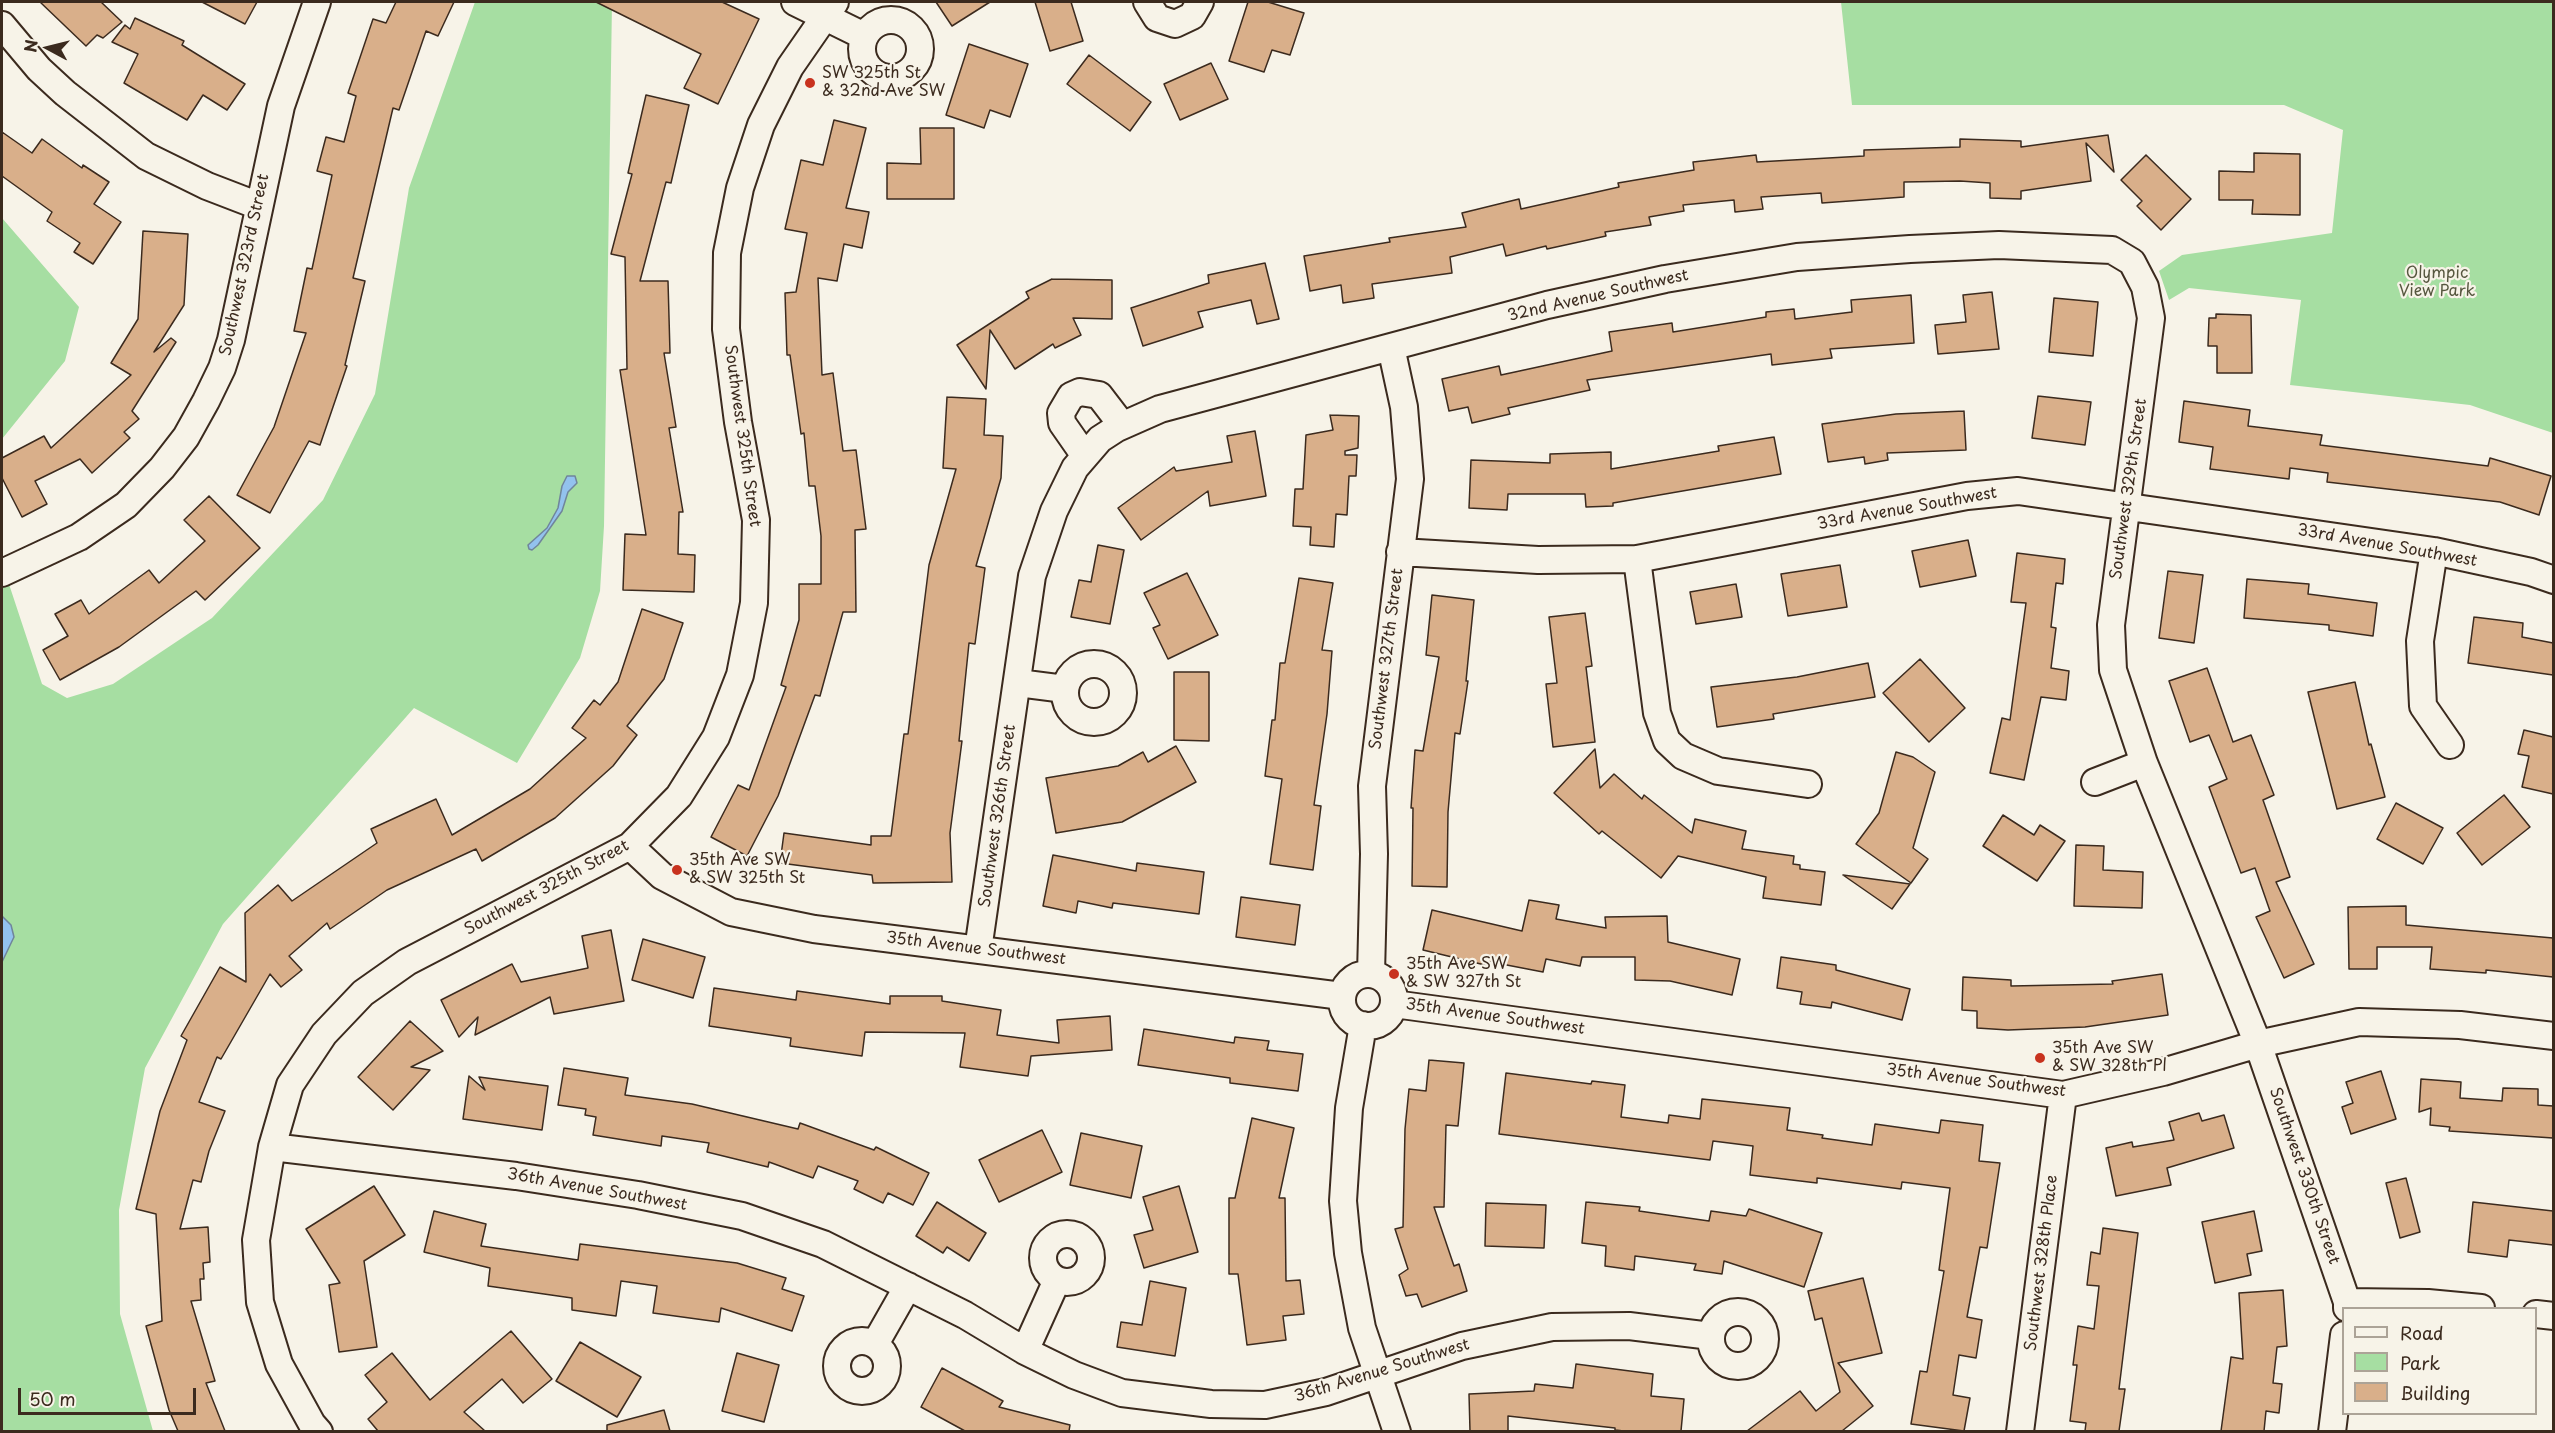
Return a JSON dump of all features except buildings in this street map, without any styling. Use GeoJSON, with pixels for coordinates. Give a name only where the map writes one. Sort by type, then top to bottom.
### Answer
{"type":"FeatureCollection","features":[{"type":"Feature","properties":{"kind":"street","name":"Southwest 323rd Street"},"geometry":{"type":"LineString","coordinates":[[2,573],[51,552],[102,524],[145,487],[186,437],[222,368],[231,340],[281,106],[317,2]]}},
{"type":"Feature","properties":{"kind":"street"},"geometry":{"type":"LineString","coordinates":[[795,2],[830,9],[864,36]]}},
{"type":"Feature","properties":{"kind":"street"},"geometry":{"type":"LineString","coordinates":[[1147,2],[1157,18],[1175,24],[1192,16],[1200,2]]}},
{"type":"Feature","properties":{"kind":"street","name":"Southwest 325th Street"},"geometry":{"type":"LineString","coordinates":[[319,1431],[312,1424],[279,1364],[260,1302],[256,1240],[272,1147],[290,1085],[324,1034],[363,993],[407,962],[630,846],[679,796],[716,737],[740,675],[754,603],[756,520],[738,422],[726,329],[727,253],[740,188],[761,125],[790,67],[830,9]]}},
{"type":"Feature","properties":{"kind":"street"},"geometry":{"type":"LineString","coordinates":[[2,25],[39,69],[65,93],[91,116],[146,156],[207,186],[259,206]]}},
{"type":"Feature","properties":{"kind":"street","name":"32nd Avenue Southwest"},"geometry":{"type":"LineString","coordinates":[[1092,448],[1122,425],[1160,409],[1547,305],[1665,279],[1797,257],[1999,245],[2088,248]]}},
{"type":"Feature","properties":{"kind":"street","name":"Southwest 329th Street"},"geometry":{"type":"LineString","coordinates":[[2088,248],[2112,250],[2132,262],[2145,286],[2151,318],[2111,625],[2113,670],[2144,763],[2258,1044]]}},
{"type":"Feature","properties":{"kind":"street","name":"Southwest 327th Street"},"geometry":{"type":"LineString","coordinates":[[1371,974],[1374,854],[1372,786],[1410,479],[1404,407],[1391,347]]}},
{"type":"Feature","properties":{"kind":"street"},"geometry":{"type":"LineString","coordinates":[[1092,448],[1062,423],[1061,413],[1071,396],[1090,392],[1099,395],[1107,402],[1122,425]]}},
{"type":"Feature","properties":{"kind":"street","name":"Southwest 326th Street"},"geometry":{"type":"LineString","coordinates":[[978,950],[1032,576],[1054,511],[1075,468],[1092,448]]}},
{"type":"Feature","properties":{"kind":"street","name":"33rd Avenue Southwest"},"geometry":{"type":"LineString","coordinates":[[1400,552],[1538,560],[1637,559],[1966,496],[2018,491],[2434,551],[2531,572],[2553,580]]}},
{"type":"Feature","properties":{"kind":"street"},"geometry":{"type":"LineString","coordinates":[[2434,551],[2420,641],[2423,706],[2450,746]]}},
{"type":"Feature","properties":{"kind":"street"},"geometry":{"type":"LineString","coordinates":[[1637,559],[1657,714],[1667,741],[1683,756],[1718,771],[1808,784]]}},
{"type":"Feature","properties":{"kind":"street"},"geometry":{"type":"LineString","coordinates":[[1018,683],[1065,689]]}},
{"type":"Feature","properties":{"kind":"street"},"geometry":{"type":"LineString","coordinates":[[2096,782],[2144,763]]}},
{"type":"Feature","properties":{"kind":"street","name":"35th Avenue Southwest"},"geometry":{"type":"LineString","coordinates":[[630,846],[662,876],[731,912],[814,928],[1342,996]]}},
{"type":"Feature","properties":{"kind":"street"},"geometry":{"type":"LineString","coordinates":[[1371,974],[1379,976],[1391,987],[1394,1004],[1391,1012],[1379,1023],[1363,1025],[1349,1018],[1342,996],[1349,982],[1356,977],[1371,974]]}},
{"type":"Feature","properties":{"kind":"street","name":"35th Avenue Southwest"},"geometry":{"type":"LineString","coordinates":[[1394,1004],[2063,1095],[2163,1072],[2258,1044],[2359,1022],[2460,1025],[2553,1036]]}},
{"type":"Feature","properties":{"kind":"street"},"geometry":{"type":"LineString","coordinates":[[1363,1025],[1349,1108],[1343,1201],[1348,1253],[1362,1328],[1397,1431]]}},
{"type":"Feature","properties":{"kind":"street","name":"Southwest 330th Street"},"geometry":{"type":"LineString","coordinates":[[2258,1044],[2347,1305]]}},
{"type":"Feature","properties":{"kind":"street","name":"Southwest 328th Place"},"geometry":{"type":"LineString","coordinates":[[2020,1431],[2063,1095]]}},
{"type":"Feature","properties":{"kind":"street","name":"36th Avenue Southwest"},"geometry":{"type":"LineString","coordinates":[[272,1147],[516,1176],[638,1195],[742,1216],[823,1244],[965,1315],[1025,1351],[1074,1375],[1122,1393],[1211,1404],[1265,1405],[1326,1392],[1462,1346],[1552,1327],[1629,1326],[1711,1336]]}},
{"type":"Feature","properties":{"kind":"street"},"geometry":{"type":"LineString","coordinates":[[1025,1351],[1057,1280]]}},
{"type":"Feature","properties":{"kind":"street"},"geometry":{"type":"LineString","coordinates":[[875,1344],[908,1286]]}},
{"type":"Feature","properties":{"kind":"street"},"geometry":{"type":"LineString","coordinates":[[2347,1305],[2428,1303],[2470,1307]]}},
{"type":"Feature","properties":{"kind":"street"},"geometry":{"type":"LineString","coordinates":[[2537,1314],[2553,1316]]}},
{"type":"Feature","properties":{"kind":"street"},"geometry":{"type":"LineString","coordinates":[[2332,1431],[2342,1344]]}},
{"type":"Feature","properties":{"kind":"green space"},"geometry":{"type":"Polygon","coordinates":[[[475,2],[612,2],[604,526],[600,591],[580,658],[517,763],[414,708],[223,924],[145,1068],[119,1210],[120,1314],[153,1431],[2,1431],[2,563],[42,684],[67,698],[113,684],[212,618],[323,500],[375,394],[409,188],[475,2]]]}},
{"type":"Feature","properties":{"kind":"green space","name":"Olympic View Park"},"geometry":{"type":"Polygon","coordinates":[[[1841,2],[2553,2],[2553,433],[2470,405],[2290,385],[2301,300],[2189,288],[2169,300],[2159,271],[2182,255],[2332,233],[2343,130],[2284,105],[1852,105],[1841,2]]]}},
{"type":"Feature","properties":{"kind":"green space"},"geometry":{"type":"Polygon","coordinates":[[[2,218],[79,307],[65,361],[2,439],[2,218]]]}},
{"type":"Feature","properties":{"kind":"water"},"geometry":{"type":"Polygon","coordinates":[[[567,476],[575,476],[577,483],[568,492],[562,511],[538,545],[532,550],[529,549],[528,545],[547,528],[558,508],[562,486],[567,476]]]}},
{"type":"Feature","properties":{"kind":"water"},"geometry":{"type":"Polygon","coordinates":[[[2,916],[11,925],[14,937],[2,962],[2,916]]]}},
{"type":"Feature","properties":{"kind":"place","name":"SW 325th St & 32nd Ave SW"},"geometry":{"type":"Point","coordinates":[810,83]}},
{"type":"Feature","properties":{"kind":"place","name":"35th Ave SW & SW 325th St"},"geometry":{"type":"Point","coordinates":[677,870]}},
{"type":"Feature","properties":{"kind":"place","name":"35th Ave SW & SW 327th St"},"geometry":{"type":"Point","coordinates":[1394,974]}},
{"type":"Feature","properties":{"kind":"place","name":"35th Ave SW & SW 328th Pl"},"geometry":{"type":"Point","coordinates":[2040,1058]}}]}
